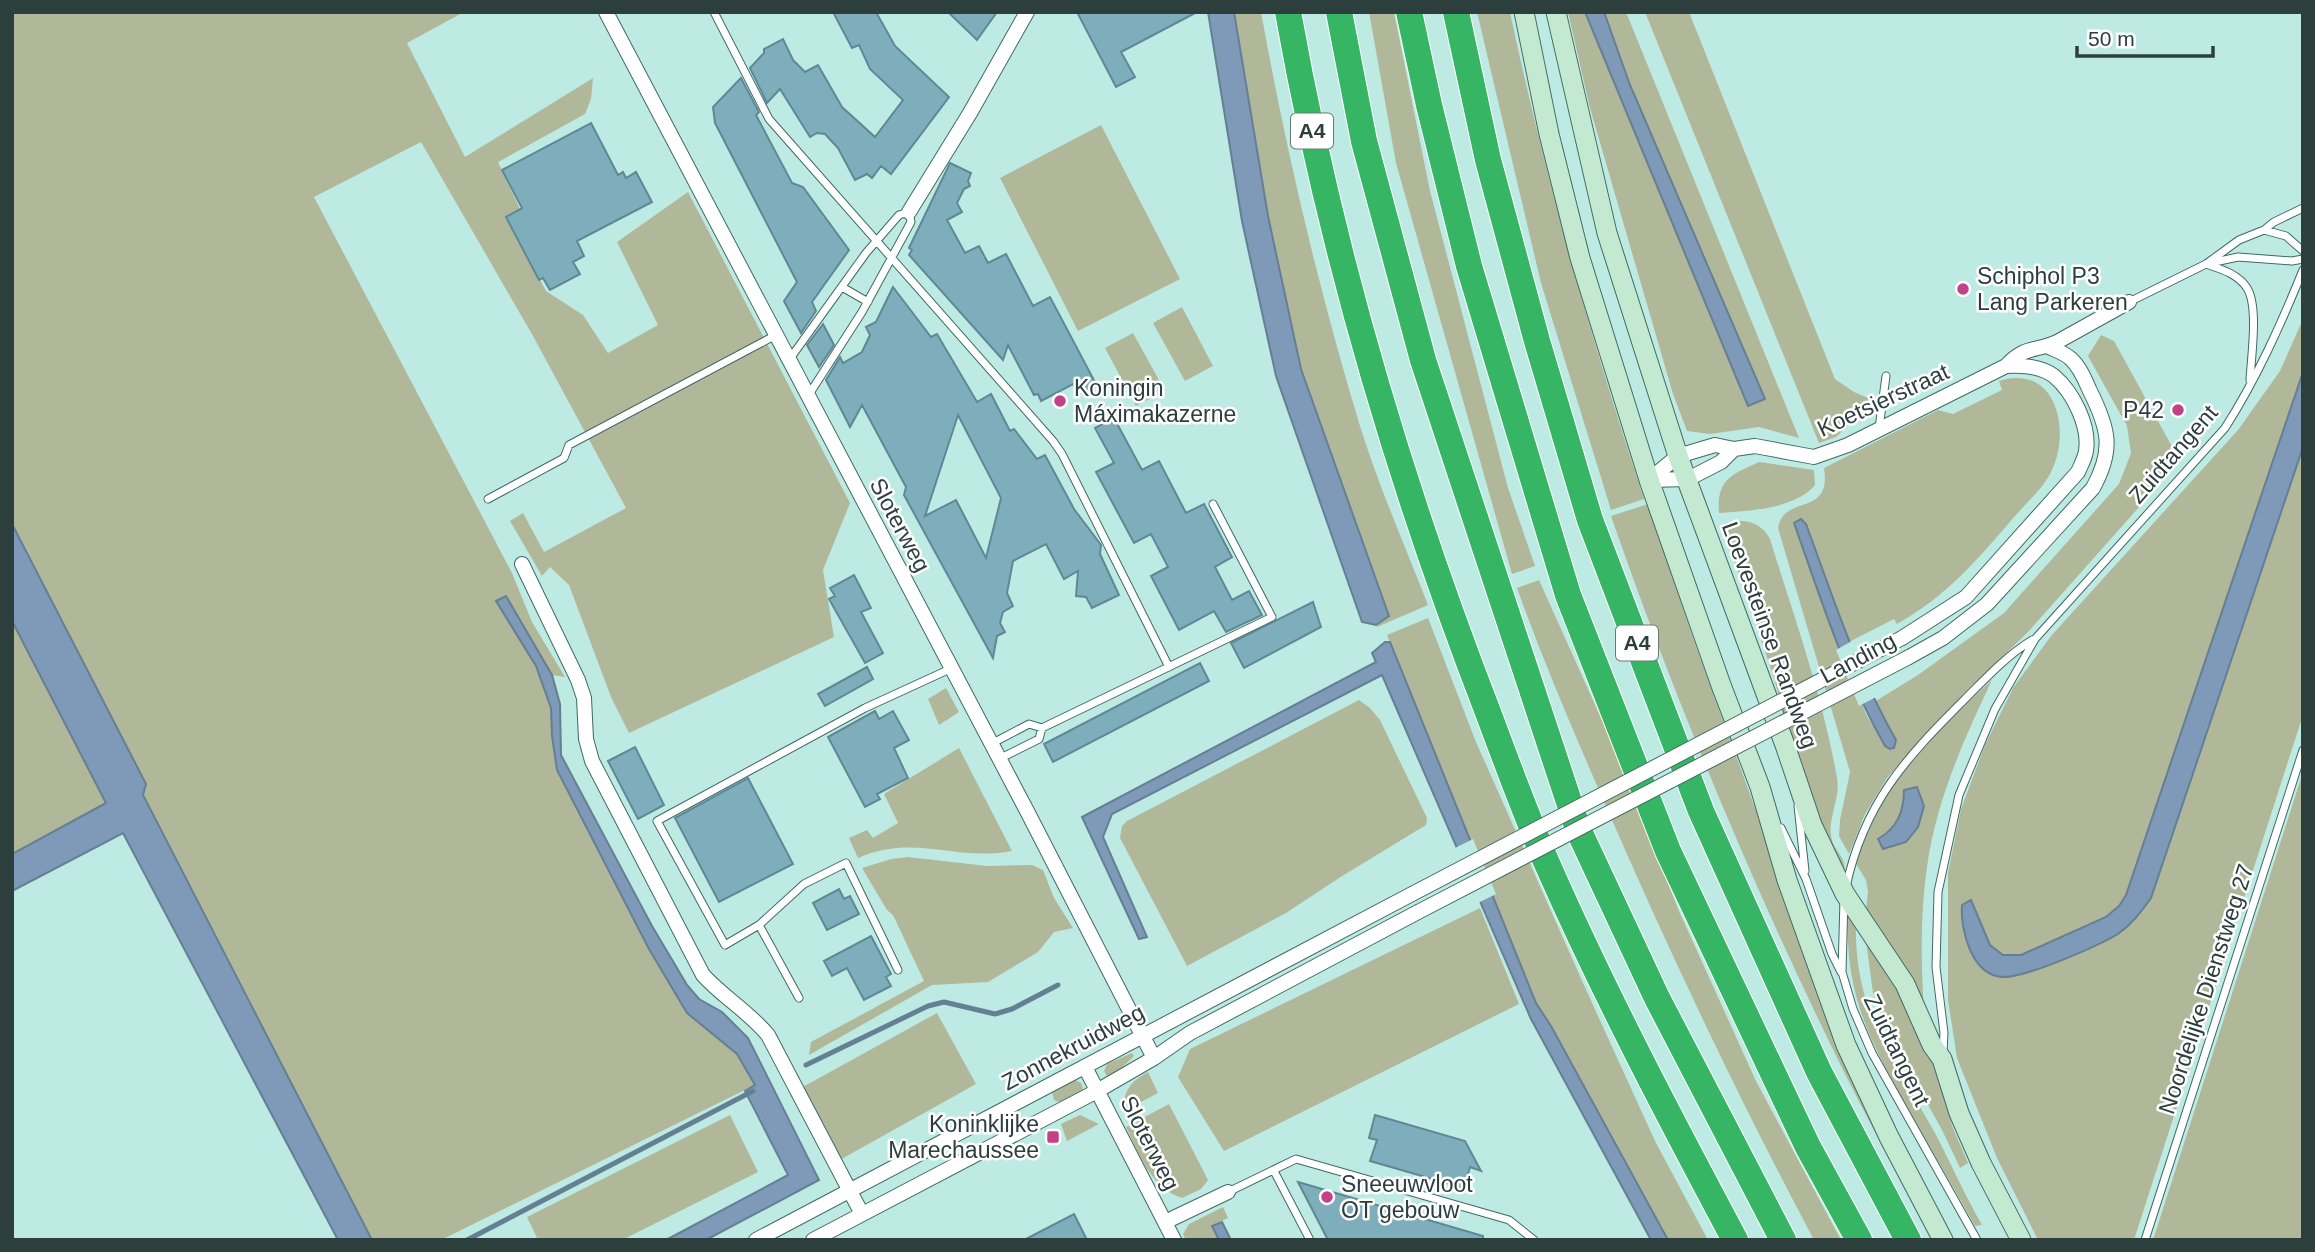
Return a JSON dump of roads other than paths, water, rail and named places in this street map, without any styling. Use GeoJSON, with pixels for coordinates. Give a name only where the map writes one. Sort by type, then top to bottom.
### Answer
{"type":"FeatureCollection","features":[{"type":"Feature","properties":{"kind":"highway","name":"A4"},"geometry":{"type":"LineString","coordinates":[[1288,12],[1301,86],[1340,250],[1382,407],[1460,639],[1549,868],[1623,1024],[1735,1240]]}},
{"type":"Feature","properties":{"kind":"highway","name":"A4"},"geometry":{"type":"LineString","coordinates":[[1339,12],[1364,141],[1423,360],[1578,829],[1657,998],[1783,1240]]}},
{"type":"Feature","properties":{"kind":"highway","name":"A4"},"geometry":{"type":"LineString","coordinates":[[1409,12],[1469,266],[1568,595],[1668,851],[1808,1147],[1859,1240]]}},
{"type":"Feature","properties":{"kind":"highway","name":"A4"},"geometry":{"type":"LineString","coordinates":[[1456,12],[1488,160],[1537,341],[1590,520],[1701,811],[1819,1072],[1909,1240]]}},
{"type":"Feature","properties":{"kind":"street","name":"Sloterweg"},"geometry":{"type":"LineString","coordinates":[[606,12],[1154,1058]]}},
{"type":"Feature","properties":{"kind":"street"},"geometry":{"type":"LineString","coordinates":[[909,212],[970,113],[1027,12]]}},
{"type":"Feature","properties":{"kind":"street"},"geometry":{"type":"LineString","coordinates":[[1524,12],[1549,134],[1580,258],[1649,480],[1760,787],[1787,880],[1846,1045],[1889,1137],[1943,1240]]}},
{"type":"Feature","properties":{"kind":"street","name":"Loevesteinse Randweg"},"geometry":{"type":"LineString","coordinates":[[1556,12],[1607,233],[1678,456],[1812,825],[1845,894],[1905,984],[1942,1059],[1959,1113],[1981,1163],[2021,1240]]}},
{"type":"Feature","properties":{"kind":"street","name":"Koetsierstraat"},"geometry":{"type":"LineString","coordinates":[[1649,480],[1678,456],[1715,445],[1734,449],[1755,446],[1814,457],[1848,445],[2006,366],[2015,355],[2039,345],[2047,346],[2129,302]]}},
{"type":"Feature","properties":{"kind":"street","name":"Landing"},"geometry":{"type":"LineString","coordinates":[[1418,912],[1909,657],[1943,638],[1987,604],[2093,488],[2104,467],[2108,434],[2100,411],[2078,367],[2070,357],[2047,346]]}},
{"type":"Feature","properties":{"kind":"street"},"geometry":{"type":"LineString","coordinates":[[2006,366],[2037,368]]}},
{"type":"Feature","properties":{"kind":"street","name":"Landing"},"geometry":{"type":"LineString","coordinates":[[1412,894],[1902,638],[1944,614],[1966,597],[2078,472],[2086,453],[2087,436],[2080,414],[2065,388],[2053,375],[2037,368]]}},
{"type":"Feature","properties":{"kind":"street"},"geometry":{"type":"LineString","coordinates":[[1649,480],[1688,479],[1721,462],[1734,449]]}},
{"type":"Feature","properties":{"kind":"street"},"geometry":{"type":"LineString","coordinates":[[523,564],[579,680],[584,698],[586,738],[592,761],[703,975],[716,990],[757,1021],[768,1035],[862,1214]]}},
{"type":"Feature","properties":{"kind":"street","name":"Zonnekruidweg"},"geometry":{"type":"LineString","coordinates":[[755,1240],[1412,894]]}},
{"type":"Feature","properties":{"kind":"street","name":"Zonnekruidweg"},"geometry":{"type":"LineString","coordinates":[[813,1240],[1097,1091],[1154,1058],[1189,1033],[1418,912]]}},
{"type":"Feature","properties":{"kind":"street","name":"Sloterweg"},"geometry":{"type":"LineString","coordinates":[[1085,1066],[1174,1240]]}},
{"type":"Feature","properties":{"kind":"street"},"geometry":{"type":"LineString","coordinates":[[1165,1222],[1228,1192]]}},
{"type":"Feature","properties":{"kind":"lane"},"geometry":{"type":"LineString","coordinates":[[714,12],[769,119],[1053,441],[1169,667]]}},
{"type":"Feature","properties":{"kind":"lane","name":"Koetsierstraat"},"geometry":{"type":"LineString","coordinates":[[2129,302],[2206,264],[2239,240],[2264,230],[2303,208]]}},
{"type":"Feature","properties":{"kind":"lane"},"geometry":{"type":"LineString","coordinates":[[789,361],[877,241],[899,215],[909,212],[911,222],[868,302],[808,397]]}},
{"type":"Feature","properties":{"kind":"lane"},"geometry":{"type":"LineString","coordinates":[[2264,230],[2286,236],[2303,251]]}},
{"type":"Feature","properties":{"kind":"lane","name":"Koetsierstraat"},"geometry":{"type":"LineString","coordinates":[[2206,264],[2238,257],[2292,261],[2303,259]]}},
{"type":"Feature","properties":{"kind":"lane"},"geometry":{"type":"LineString","coordinates":[[2206,264],[2237,277],[2249,289],[2253,328],[2249,386]]}},
{"type":"Feature","properties":{"kind":"lane","name":"Zuidtangent"},"geometry":{"type":"LineString","coordinates":[[1942,1059],[1944,1033],[1936,967],[1937,892],[1950,827],[1967,772],[1990,719],[2035,639],[2225,428],[2283,320],[2303,270]]}},
{"type":"Feature","properties":{"kind":"lane"},"geometry":{"type":"LineString","coordinates":[[842,287],[868,302]]}},
{"type":"Feature","properties":{"kind":"lane"},"geometry":{"type":"LineString","coordinates":[[488,499],[564,457],[569,445],[776,335]]}},
{"type":"Feature","properties":{"kind":"lane"},"geometry":{"type":"LineString","coordinates":[[2037,368],[2047,346]]}},
{"type":"Feature","properties":{"kind":"lane"},"geometry":{"type":"LineString","coordinates":[[1878,430],[1886,376]]}},
{"type":"Feature","properties":{"kind":"lane"},"geometry":{"type":"LineString","coordinates":[[990,744],[1029,724],[1042,728],[1272,617],[1213,504]]}},
{"type":"Feature","properties":{"kind":"lane","name":"Zuidtangent"},"geometry":{"type":"LineString","coordinates":[[1977,1240],[1872,1054],[1853,1009],[1842,972],[1845,894],[1860,836],[1891,779],[2009,654],[2035,639]]}},
{"type":"Feature","properties":{"kind":"lane"},"geometry":{"type":"LineString","coordinates":[[898,970],[846,863],[804,884],[759,925],[725,944],[657,821],[865,708],[950,669]]}},
{"type":"Feature","properties":{"kind":"lane"},"geometry":{"type":"LineString","coordinates":[[999,759],[1038,739],[1042,728]]}},
{"type":"Feature","properties":{"kind":"lane","name":"Noordelijke Dienstweg 27"},"geometry":{"type":"LineString","coordinates":[[2145,1240],[2303,750]]}},
{"type":"Feature","properties":{"kind":"lane"},"geometry":{"type":"LineString","coordinates":[[1797,783],[1806,879]]}},
{"type":"Feature","properties":{"kind":"lane"},"geometry":{"type":"LineString","coordinates":[[1760,787],[1806,879],[1832,954],[1842,972]]}},
{"type":"Feature","properties":{"kind":"lane"},"geometry":{"type":"LineString","coordinates":[[759,925],[799,998]]}},
{"type":"Feature","properties":{"kind":"lane"},"geometry":{"type":"LineString","coordinates":[[1228,1192],[1296,1159],[1509,1220],[1534,1240]]}},
{"type":"Feature","properties":{"kind":"lane"},"geometry":{"type":"LineString","coordinates":[[1275,1171],[1310,1240]]}},
{"type":"Feature","properties":{"kind":"water"},"geometry":{"type":"Polygon","coordinates":[[[1208,12],[1234,12],[1268,216],[1301,369],[1389,616],[1376,625],[1362,622],[1276,376],[1242,221],[1208,12]]]}},
{"type":"Feature","properties":{"kind":"water"},"geometry":{"type":"Polygon","coordinates":[[[1585,12],[1604,12],[1630,85],[1765,399],[1748,406],[1585,12]]]}},
{"type":"Feature","properties":{"kind":"water"},"geometry":{"type":"Polygon","coordinates":[[[2303,372],[2303,447],[2151,898],[2123,930],[2095,946],[2013,976],[1992,975],[1983,969],[1970,950],[1963,927],[1962,905],[1971,900],[1990,945],[2003,955],[2021,955],[2106,917],[2119,906],[2126,895],[2303,372]]]}},
{"type":"Feature","properties":{"kind":"water"},"geometry":{"type":"Polygon","coordinates":[[[1801,519],[1806,524],[1869,688],[1896,740],[1894,748],[1885,746],[1846,665],[1794,523],[1801,519]]]}},
{"type":"Feature","properties":{"kind":"water"},"geometry":{"type":"Polygon","coordinates":[[[12,524],[146,784],[143,795],[372,1240],[338,1240],[123,833],[12,891],[12,854],[106,803],[12,621],[12,524]]]}},
{"type":"Feature","properties":{"kind":"water"},"geometry":{"type":"Polygon","coordinates":[[[506,596],[552,675],[560,704],[561,755],[652,926],[687,985],[699,999],[722,1012],[748,1038],[819,1180],[706,1240],[666,1240],[788,1175],[745,1091],[755,1085],[737,1054],[687,1013],[649,949],[557,770],[551,708],[536,666],[496,601],[506,596]]]}},
{"type":"Feature","properties":{"kind":"water"},"geometry":{"type":"Polygon","coordinates":[[[1385,642],[1390,642],[1536,1003],[1668,1240],[1651,1240],[1531,1019],[1382,675],[1112,814],[1103,837],[1147,937],[1139,939],[1082,817],[1376,662],[1372,653],[1385,642]]]}},
{"type":"Feature","properties":{"kind":"water"},"geometry":{"type":"Polygon","coordinates":[[[1917,787],[1924,806],[1918,827],[1906,842],[1883,849],[1878,839],[1890,830],[1898,819],[1904,790],[1917,787]]]}},
{"type":"Feature","properties":{"kind":"water"},"geometry":{"type":"Polygon","coordinates":[[[1222,1222],[1231,1240],[1219,1240],[1212,1226],[1222,1222]]]}},
{"type":"Feature","properties":{"kind":"waterway"},"geometry":{"type":"LineString","coordinates":[[806,1065],[928,1006],[944,1002],[995,1014],[1012,1009],[1058,985]]}},
{"type":"Feature","properties":{"kind":"waterway"},"geometry":{"type":"LineString","coordinates":[[467,1240],[753,1091]]}},
{"type":"Feature","properties":{"kind":"place","name":"Schiphol P3 Lang Parkeren"},"geometry":{"type":"Point","coordinates":[1963,289]}},
{"type":"Feature","properties":{"kind":"place","name":"Koningin Máximakazerne"},"geometry":{"type":"Point","coordinates":[1060,401]}},
{"type":"Feature","properties":{"kind":"place","name":"P42"},"geometry":{"type":"Point","coordinates":[2178,410]}},
{"type":"Feature","properties":{"kind":"place","name":"Koninklijke Marechaussee"},"geometry":{"type":"Point","coordinates":[1053,1137]}},
{"type":"Feature","properties":{"kind":"place","name":"Sneeuwvloot OT gebouw"},"geometry":{"type":"Point","coordinates":[1327,1197]}}]}
